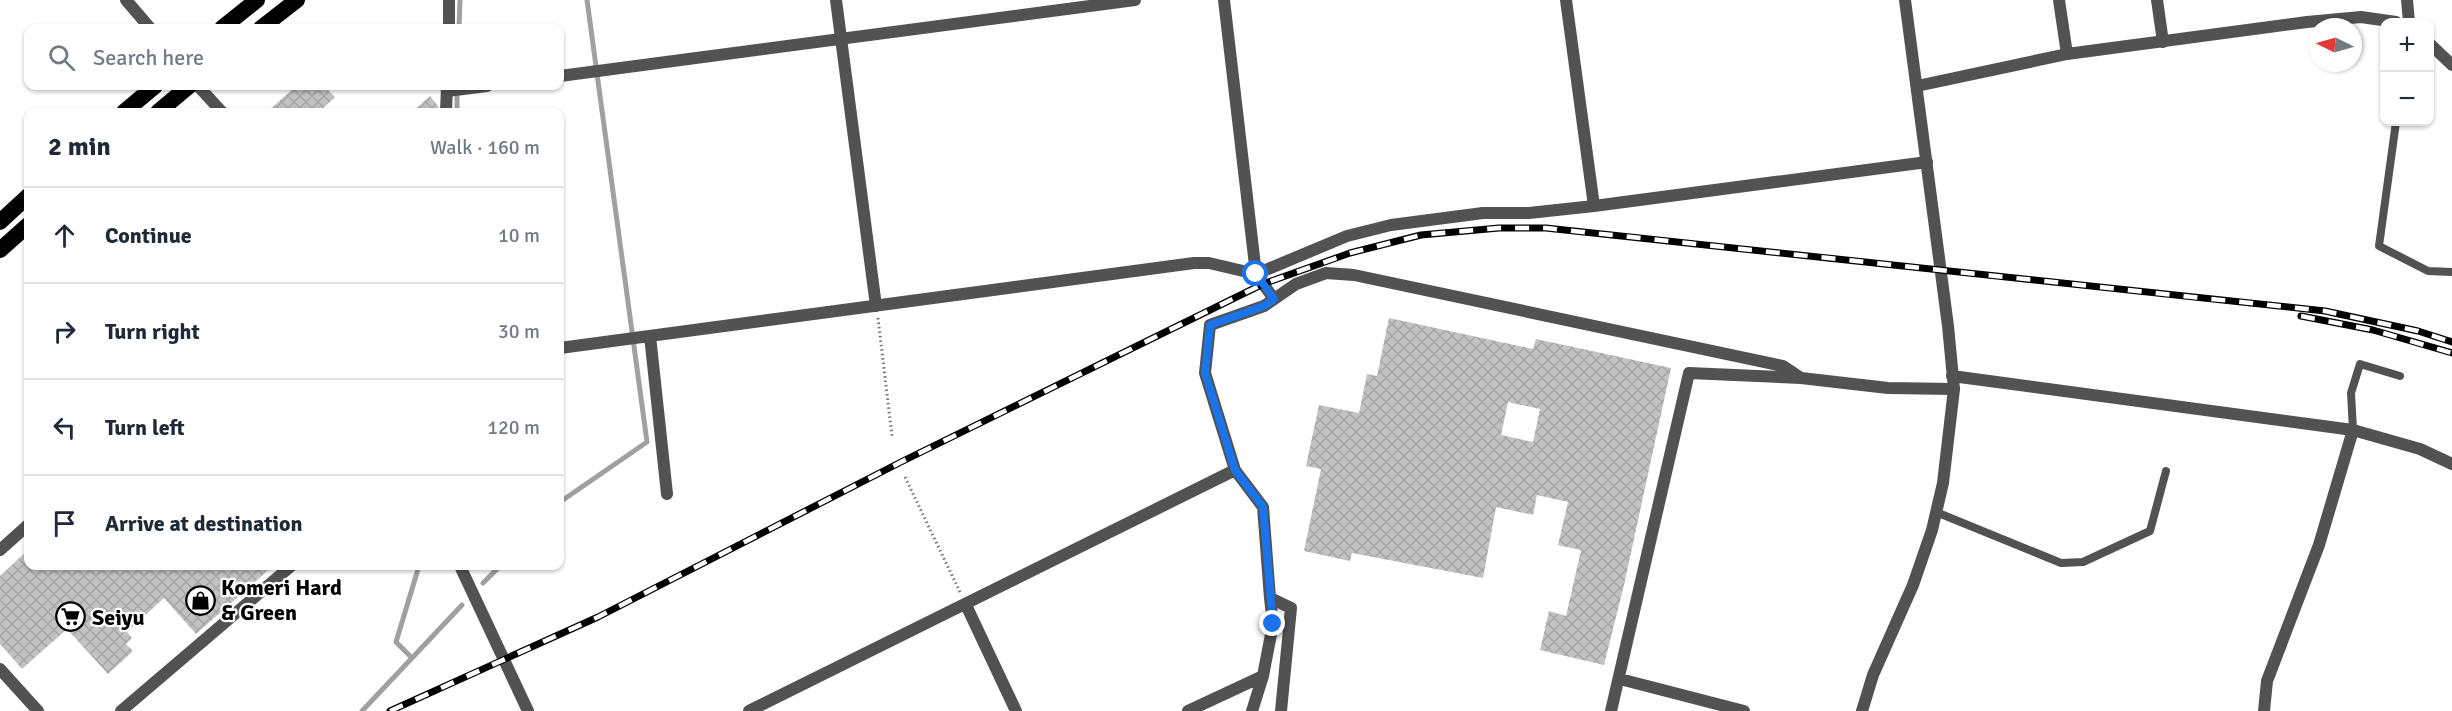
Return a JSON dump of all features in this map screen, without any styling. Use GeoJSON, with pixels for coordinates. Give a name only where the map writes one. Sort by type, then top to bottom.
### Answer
{"type":"FeatureCollection","features":[{"type":"Feature","properties":{"kind":"highway"},"geometry":{"type":"LineString","coordinates":[[227,24],[257,0]]}},
{"type":"Feature","properties":{"kind":"highway"},"geometry":{"type":"LineString","coordinates":[[266,24],[297,0]]}},
{"type":"Feature","properties":{"kind":"highway"},"geometry":{"type":"LineString","coordinates":[[129,108],[150,90]]}},
{"type":"Feature","properties":{"kind":"highway"},"geometry":{"type":"LineString","coordinates":[[163,108],[184,90]]}},
{"type":"Feature","properties":{"kind":"highway"},"geometry":{"type":"LineString","coordinates":[[0,222],[24,200]]}},
{"type":"Feature","properties":{"kind":"highway"},"geometry":{"type":"LineString","coordinates":[[0,250],[24,229]]}},
{"type":"Feature","properties":{"kind":"street"},"geometry":{"type":"LineString","coordinates":[[126,0],[147,24]]}},
{"type":"Feature","properties":{"kind":"street"},"geometry":{"type":"LineString","coordinates":[[449,0],[449,24]]}},
{"type":"Feature","properties":{"kind":"street"},"geometry":{"type":"LineString","coordinates":[[836,0],[843,39],[876,306]]}},
{"type":"Feature","properties":{"kind":"street"},"geometry":{"type":"LineString","coordinates":[[564,75],[1135,0]]}},
{"type":"Feature","properties":{"kind":"street"},"geometry":{"type":"LineString","coordinates":[[1224,0],[1256,274],[1274,299]]}},
{"type":"Feature","properties":{"kind":"street"},"geometry":{"type":"LineString","coordinates":[[1566,0],[1594,206]]}},
{"type":"Feature","properties":{"kind":"street"},"geometry":{"type":"LineString","coordinates":[[1862,711],[1887,638],[1913,585],[1936,512],[1950,435],[1953,382],[1905,0]]}},
{"type":"Feature","properties":{"kind":"street"},"geometry":{"type":"LineString","coordinates":[[2059,0],[2067,54]]}},
{"type":"Feature","properties":{"kind":"street"},"geometry":{"type":"LineString","coordinates":[[2157,0],[2163,42]]}},
{"type":"Feature","properties":{"kind":"street"},"geometry":{"type":"LineString","coordinates":[[2407,0],[2409,18]]}},
{"type":"Feature","properties":{"kind":"street"},"geometry":{"type":"LineString","coordinates":[[1917,86],[2067,54],[2350,18],[2380,21]]}},
{"type":"Feature","properties":{"kind":"street"},"geometry":{"type":"LineString","coordinates":[[2434,48],[2452,65]]}},
{"type":"Feature","properties":{"kind":"street"},"geometry":{"type":"LineString","coordinates":[[202,90],[218,108]]}},
{"type":"Feature","properties":{"kind":"street"},"geometry":{"type":"LineString","coordinates":[[447,108],[453,90]]}},
{"type":"Feature","properties":{"kind":"street"},"geometry":{"type":"LineString","coordinates":[[564,347],[1194,263],[1209,263],[1256,274],[1347,236],[1391,225],[1483,213],[1529,213],[1594,206],[1927,162]]}},
{"type":"Feature","properties":{"kind":"street"},"geometry":{"type":"LineString","coordinates":[[1252,711],[1263,676],[1273,624],[1263,507],[1235,470],[1205,373],[1210,325],[1264,306],[1296,284],[1326,273],[1354,275],[1783,366],[1801,378]]}},
{"type":"Feature","properties":{"kind":"street"},"geometry":{"type":"LineString","coordinates":[[638,337],[667,494]]}},
{"type":"Feature","properties":{"kind":"street"},"geometry":{"type":"LineString","coordinates":[[1611,711],[1689,373],[1801,378],[1888,388],[1953,382],[2353,430],[2420,449],[2452,464]]}},
{"type":"Feature","properties":{"kind":"street"},"geometry":{"type":"LineString","coordinates":[[2264,711],[2266,681],[2319,545],[2353,430]]}},
{"type":"Feature","properties":{"kind":"street"},"geometry":{"type":"LineString","coordinates":[[749,711],[1235,470]]}},
{"type":"Feature","properties":{"kind":"street"},"geometry":{"type":"LineString","coordinates":[[0,550],[24,529]]}},
{"type":"Feature","properties":{"kind":"street"},"geometry":{"type":"LineString","coordinates":[[121,711],[286,570]]}},
{"type":"Feature","properties":{"kind":"street"},"geometry":{"type":"LineString","coordinates":[[462,570],[528,711]]}},
{"type":"Feature","properties":{"kind":"street"},"geometry":{"type":"LineString","coordinates":[[1270,598],[1291,608],[1281,711]]}},
{"type":"Feature","properties":{"kind":"street"},"geometry":{"type":"LineString","coordinates":[[966,605],[1016,711]]}},
{"type":"Feature","properties":{"kind":"street"},"geometry":{"type":"LineString","coordinates":[[0,669],[38,711]]}},
{"type":"Feature","properties":{"kind":"street"},"geometry":{"type":"LineString","coordinates":[[1188,711],[1263,676]]}},
{"type":"Feature","properties":{"kind":"street"},"geometry":{"type":"LineString","coordinates":[[1620,679],[1744,711]]}},
{"type":"Feature","properties":{"kind":"lane"},"geometry":{"type":"LineString","coordinates":[[2395,126],[2379,246],[2428,271],[2452,272]]}},
{"type":"Feature","properties":{"kind":"lane"},"geometry":{"type":"LineString","coordinates":[[2353,430],[2351,393],[2360,364],[2400,376]]}},
{"type":"Feature","properties":{"kind":"lane"},"geometry":{"type":"LineString","coordinates":[[1936,512],[2061,563],[2084,562],[2150,531],[2166,471]]}},
{"type":"Feature","properties":{"kind":"path"},"geometry":{"type":"LineString","coordinates":[[876,306],[892,436]]}},
{"type":"Feature","properties":{"kind":"path"},"geometry":{"type":"LineString","coordinates":[[905,477],[966,605]]}},
{"type":"Feature","properties":{"kind":"building"},"geometry":{"type":"Polygon","coordinates":[[[292,90],[328,90],[335,97],[323,108],[271,108],[292,90]]]}},
{"type":"Feature","properties":{"kind":"building"},"geometry":{"type":"Polygon","coordinates":[[[430,96],[438,106],[438,108],[416,108],[430,96]]]}},
{"type":"Feature","properties":{"kind":"building"},"geometry":{"type":"Polygon","coordinates":[[[1389,318],[1533,349],[1536,339],[1671,368],[1624,585],[1604,665],[1540,650],[1549,611],[1566,616],[1581,550],[1558,545],[1568,502],[1537,495],[1533,515],[1496,507],[1483,578],[1352,553],[1350,561],[1304,551],[1321,469],[1306,466],[1319,405],[1359,413],[1367,374],[1377,376],[1389,318]],[[1508,402],[1501,435],[1533,442],[1540,409],[1508,402]]]}},
{"type":"Feature","properties":{"kind":"building","name":"Seiyu"},"geometry":{"type":"Polygon","coordinates":[[[24,554],[24,570],[268,570],[196,634],[164,598],[127,632],[132,638],[126,644],[133,651],[108,674],[67,629],[22,669],[0,644],[0,576],[24,554]]]}},
{"type":"Feature","properties":{"kind":"waterway"},"geometry":{"type":"LineString","coordinates":[[459,24],[460,0]]}},
{"type":"Feature","properties":{"kind":"waterway"},"geometry":{"type":"LineString","coordinates":[[564,499],[647,442],[587,0]]}},
{"type":"Feature","properties":{"kind":"waterway"},"geometry":{"type":"LineString","coordinates":[[457,90],[457,108]]}},
{"type":"Feature","properties":{"kind":"waterway"},"geometry":{"type":"LineString","coordinates":[[362,711],[412,658],[396,642],[418,570]]}},
{"type":"Feature","properties":{"kind":"waterway"},"geometry":{"type":"LineString","coordinates":[[483,583],[496,570]]}},
{"type":"Feature","properties":{"kind":"waterway"},"geometry":{"type":"LineString","coordinates":[[412,658],[462,605]]}},
{"type":"Feature","properties":{"kind":"railway"},"geometry":{"type":"LineString","coordinates":[[390,711],[598,617],[901,462],[1263,284],[1350,253],[1421,235],[1499,228],[1546,228],[2325,311],[2418,331],[2452,342]]}},
{"type":"Feature","properties":{"kind":"railway"},"geometry":{"type":"LineString","coordinates":[[2301,316],[2373,330],[2452,353]]}},
{"type":"Feature","properties":{"kind":"place","name":"Komeri Hard & Green"},"geometry":{"type":"Point","coordinates":[200,600]}},
{"type":"Feature","properties":{"kind":"place","name":"Seiyu"},"geometry":{"type":"Point","coordinates":[71,617]}},
{"type":"Feature","properties":{"kind":"route"},"geometry":{"type":"LineString","coordinates":[[1256,274],[1274,299],[1264,306],[1210,325],[1205,373],[1235,470],[1263,507],[1267,526],[1273,624]]}}]}
